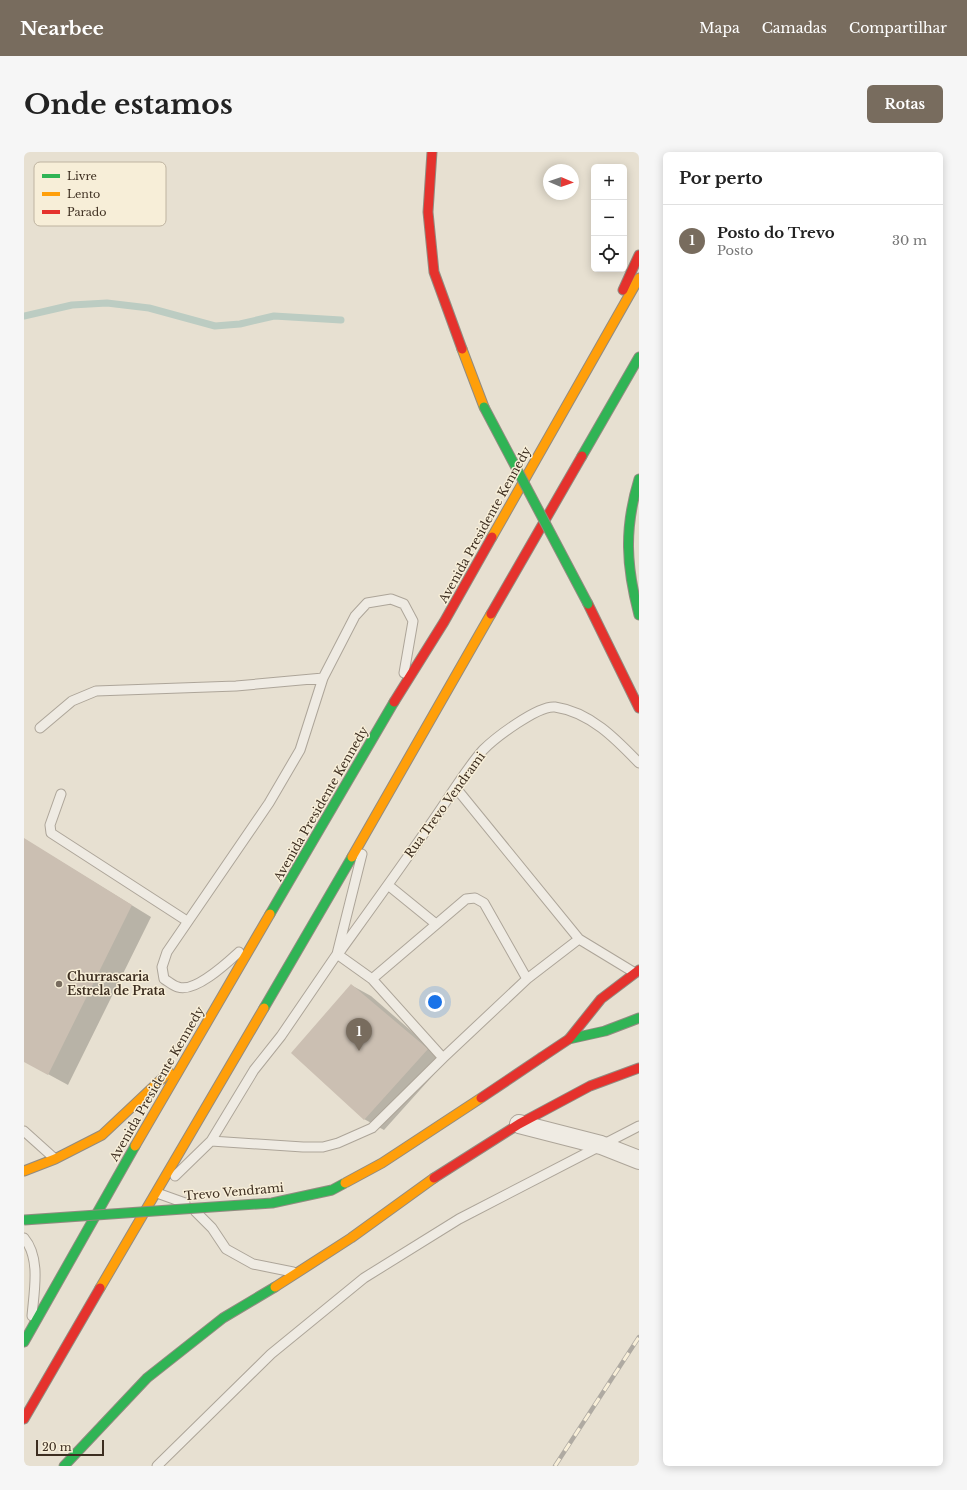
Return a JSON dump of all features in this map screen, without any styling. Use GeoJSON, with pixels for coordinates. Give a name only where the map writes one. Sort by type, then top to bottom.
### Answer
{"type":"FeatureCollection","features":[{"type":"Feature","properties":{"kind":"main road"},"geometry":{"type":"LineString","coordinates":[[432,152],[428,212],[434,272],[484,406],[588,604],[639,708]]}},
{"type":"Feature","properties":{"kind":"main road"},"geometry":{"type":"LineString","coordinates":[[596,352],[639,255]]}},
{"type":"Feature","properties":{"kind":"main road","name":"Avenida Presidente Kennedy"},"geometry":{"type":"LineString","coordinates":[[24,1342],[186,1056],[266,923],[400,692],[444,622],[639,278]]}},
{"type":"Feature","properties":{"kind":"main road"},"geometry":{"type":"LineString","coordinates":[[24,1419],[157,1194],[639,357]]}},
{"type":"Feature","properties":{"kind":"main road"},"geometry":{"type":"LineString","coordinates":[[639,479],[632,498],[629,543],[630,580],[639,615]]}},
{"type":"Feature","properties":{"kind":"main road"},"geometry":{"type":"LineString","coordinates":[[569,1039],[601,999],[637,972]]}},
{"type":"Feature","properties":{"kind":"main road"},"geometry":{"type":"LineString","coordinates":[[569,1039],[605,1031],[639,1018]]}},
{"type":"Feature","properties":{"kind":"main road","name":"Trevo Vendrami"},"geometry":{"type":"LineString","coordinates":[[24,1220],[272,1203],[332,1190],[382,1163],[569,1039]]}},
{"type":"Feature","properties":{"kind":"main road"},"geometry":{"type":"LineString","coordinates":[[24,1171],[55,1159],[102,1136],[186,1056]]}},
{"type":"Feature","properties":{"kind":"main road"},"geometry":{"type":"LineString","coordinates":[[64,1466],[147,1378],[223,1318],[298,1273],[351,1238],[446,1170],[519,1124],[590,1086],[639,1068]]}},
{"type":"Feature","properties":{"kind":"street"},"geometry":{"type":"LineString","coordinates":[[519,1124],[601,1145],[639,1160]]}},
{"type":"Feature","properties":{"kind":"lane"},"geometry":{"type":"LineString","coordinates":[[266,923],[237,953],[199,984],[189,988],[178,987],[164,979],[162,967],[167,952],[269,803],[300,750],[323,678],[359,612],[367,603],[391,599],[404,604],[413,621],[400,692]]}},
{"type":"Feature","properties":{"kind":"lane"},"geometry":{"type":"LineString","coordinates":[[40,728],[72,701],[96,691],[236,686],[323,678]]}},
{"type":"Feature","properties":{"kind":"lane","name":"Rua Trevo Vendrami"},"geometry":{"type":"LineString","coordinates":[[157,1194],[211,1141],[254,1070],[281,1036],[337,954],[484,750],[530,715],[539,710],[554,707],[594,721],[639,763]]}},
{"type":"Feature","properties":{"kind":"lane"},"geometry":{"type":"LineString","coordinates":[[456,788],[579,939],[637,972]]}},
{"type":"Feature","properties":{"kind":"lane"},"geometry":{"type":"LineString","coordinates":[[61,794],[50,825],[51,833],[187,921]]}},
{"type":"Feature","properties":{"kind":"lane"},"geometry":{"type":"LineString","coordinates":[[368,829],[337,954],[372,979],[443,1058]]}},
{"type":"Feature","properties":{"kind":"lane"},"geometry":{"type":"LineString","coordinates":[[388,885],[436,924]]}},
{"type":"Feature","properties":{"kind":"lane"},"geometry":{"type":"LineString","coordinates":[[372,979],[466,899],[475,898],[484,904],[528,979]]}},
{"type":"Feature","properties":{"kind":"lane"},"geometry":{"type":"LineString","coordinates":[[211,1141],[323,1147],[338,1143],[372,1128],[443,1058],[528,979],[579,939]]}},
{"type":"Feature","properties":{"kind":"lane"},"geometry":{"type":"LineString","coordinates":[[157,1466],[271,1354],[364,1278],[459,1219],[639,1126]]}},
{"type":"Feature","properties":{"kind":"lane"},"geometry":{"type":"LineString","coordinates":[[24,1131],[55,1159]]}},
{"type":"Feature","properties":{"kind":"lane"},"geometry":{"type":"LineString","coordinates":[[157,1194],[188,1204],[212,1228],[226,1248],[253,1264],[298,1273]]}},
{"type":"Feature","properties":{"kind":"lane"},"geometry":{"type":"LineString","coordinates":[[24,1238],[33,1254],[35,1277],[30,1331]]}},
{"type":"Feature","properties":{"kind":"building","name":"Churrascaria Estrela de Prata"},"geometry":{"type":"Polygon","coordinates":[[[24,838],[132,905],[48,1075],[24,1062],[24,838]]]}},
{"type":"Feature","properties":{"kind":"building"},"geometry":{"type":"Polygon","coordinates":[[[351,984],[428,1049],[364,1120],[291,1053],[351,984]]]}},
{"type":"Feature","properties":{"kind":"waterway"},"geometry":{"type":"LineString","coordinates":[[24,316],[72,305],[107,303],[149,308],[215,326],[240,324],[274,316],[341,320]]}},
{"type":"Feature","properties":{"kind":"railway"},"geometry":{"type":"LineString","coordinates":[[555,1466],[639,1337]]}},
{"type":"Feature","properties":{"kind":"traffic: fast"},"geometry":{"type":"LineString","coordinates":[[582,456],[639,357]]}},
{"type":"Feature","properties":{"kind":"traffic: fast"},"geometry":{"type":"LineString","coordinates":[[484,407],[588,604]]}},
{"type":"Feature","properties":{"kind":"traffic: fast"},"geometry":{"type":"LineString","coordinates":[[639,479],[631,514],[628,547],[631,580],[639,615]]}},
{"type":"Feature","properties":{"kind":"traffic: fast"},"geometry":{"type":"LineString","coordinates":[[270,914],[394,702]]}},
{"type":"Feature","properties":{"kind":"traffic: fast"},"geometry":{"type":"LineString","coordinates":[[264,1008],[352,857]]}},
{"type":"Feature","properties":{"kind":"traffic: fast"},"geometry":{"type":"LineString","coordinates":[[569,1039],[605,1031],[639,1018]]}},
{"type":"Feature","properties":{"kind":"traffic: fast"},"geometry":{"type":"LineString","coordinates":[[24,1342],[135,1146]]}},
{"type":"Feature","properties":{"kind":"traffic: fast"},"geometry":{"type":"LineString","coordinates":[[24,1220],[272,1203],[332,1190],[345,1183]]}},
{"type":"Feature","properties":{"kind":"traffic: fast"},"geometry":{"type":"LineString","coordinates":[[64,1466],[147,1378],[223,1318],[275,1287]]}},
{"type":"Feature","properties":{"kind":"traffic: slow"},"geometry":{"type":"LineString","coordinates":[[492,537],[639,278]]}},
{"type":"Feature","properties":{"kind":"traffic: slow"},"geometry":{"type":"LineString","coordinates":[[462,349],[484,407]]}},
{"type":"Feature","properties":{"kind":"traffic: slow"},"geometry":{"type":"LineString","coordinates":[[352,857],[491,614]]}},
{"type":"Feature","properties":{"kind":"traffic: slow"},"geometry":{"type":"LineString","coordinates":[[135,1146],[270,914]]}},
{"type":"Feature","properties":{"kind":"traffic: slow"},"geometry":{"type":"LineString","coordinates":[[100,1288],[264,1008]]}},
{"type":"Feature","properties":{"kind":"traffic: slow"},"geometry":{"type":"LineString","coordinates":[[24,1171],[55,1159],[102,1135],[169,1072]]}},
{"type":"Feature","properties":{"kind":"traffic: slow"},"geometry":{"type":"LineString","coordinates":[[345,1183],[382,1163],[481,1098]]}},
{"type":"Feature","properties":{"kind":"traffic: slow"},"geometry":{"type":"LineString","coordinates":[[275,1287],[351,1238],[434,1178]]}},
{"type":"Feature","properties":{"kind":"traffic: jam"},"geometry":{"type":"LineString","coordinates":[[432,152],[428,212],[434,272],[462,349]]}},
{"type":"Feature","properties":{"kind":"traffic: jam"},"geometry":{"type":"LineString","coordinates":[[623,290],[639,255]]}},
{"type":"Feature","properties":{"kind":"traffic: jam"},"geometry":{"type":"LineString","coordinates":[[491,614],[582,456]]}},
{"type":"Feature","properties":{"kind":"traffic: jam"},"geometry":{"type":"LineString","coordinates":[[394,702],[444,622],[492,537]]}},
{"type":"Feature","properties":{"kind":"traffic: jam"},"geometry":{"type":"LineString","coordinates":[[588,604],[639,708]]}},
{"type":"Feature","properties":{"kind":"traffic: jam"},"geometry":{"type":"LineString","coordinates":[[542,1057],[569,1039],[601,999],[639,970]]}},
{"type":"Feature","properties":{"kind":"traffic: jam"},"geometry":{"type":"LineString","coordinates":[[481,1098],[542,1057]]}},
{"type":"Feature","properties":{"kind":"traffic: jam"},"geometry":{"type":"LineString","coordinates":[[434,1178],[519,1124],[590,1086],[639,1068]]}},
{"type":"Feature","properties":{"kind":"traffic: jam"},"geometry":{"type":"LineString","coordinates":[[24,1419],[100,1288]]}},
{"type":"Feature","properties":{"kind":"place","name":"Churrascaria Estrela de Prata"},"geometry":{"type":"Point","coordinates":[59,984]}},
{"type":"Feature","properties":{"kind":"place","name":"Posto do Trevo"},"geometry":{"type":"Point","coordinates":[359,1051]}}]}
